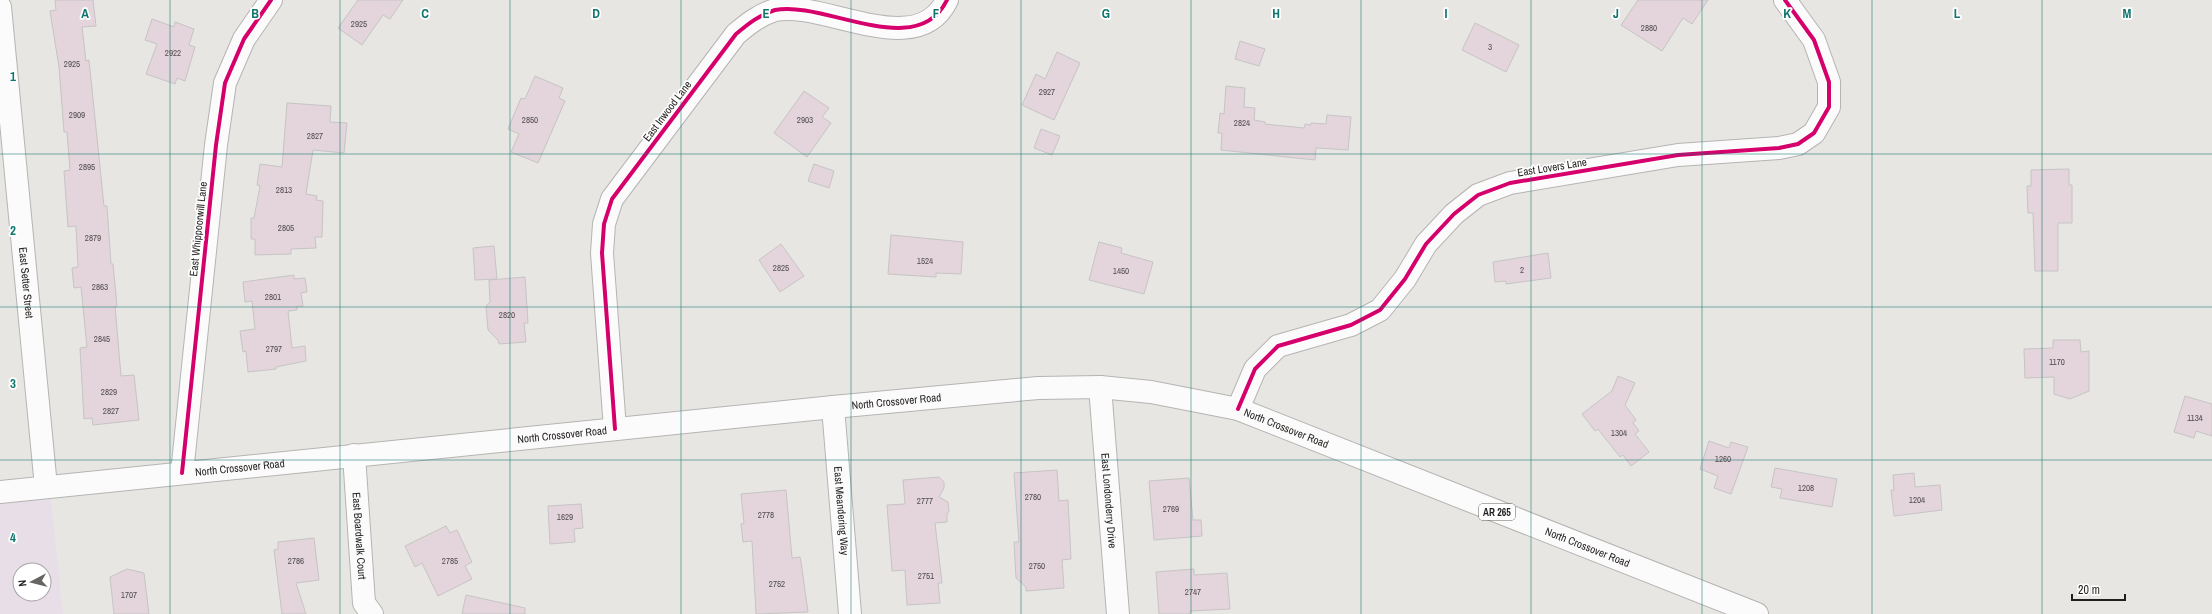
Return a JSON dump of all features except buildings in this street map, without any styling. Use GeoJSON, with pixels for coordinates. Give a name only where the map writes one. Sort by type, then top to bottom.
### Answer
{"type":"FeatureCollection","features":[{"type":"Feature","properties":{"kind":"street","name":"East Whippoorwill Lane"},"geometry":{"type":"LineString","coordinates":[[182,473],[216,145],[225,84],[244,39],[271,0]]}},
{"type":"Feature","properties":{"kind":"street","name":"East Inwood Lane"},"geometry":{"type":"LineString","coordinates":[[615,429],[602,253],[604,224],[612,199],[736,34],[756,18],[776,10],[798,9],[884,26],[905,27],[925,24],[941,12],[947,0]]}},
{"type":"Feature","properties":{"kind":"street","name":"East Lovers Lane"},"geometry":{"type":"LineString","coordinates":[[1238,409],[1256,369],[1278,346],[1351,325],[1380,310],[1405,279],[1426,244],[1454,214],[1478,195],[1510,183],[1678,155],[1779,148],[1798,144],[1814,133],[1829,107],[1829,82],[1814,40],[1785,0]]}},
{"type":"Feature","properties":{"kind":"street","name":"East Setter Street"},"geometry":{"type":"LineString","coordinates":[[0,6],[46,487]]}},
{"type":"Feature","properties":{"kind":"street","name":"North Crossover Road"},"geometry":{"type":"LineString","coordinates":[[0,492],[833,407],[1038,388],[1100,387],[1152,392],[1238,409],[1757,614]]}},
{"type":"Feature","properties":{"kind":"street","name":"East Londonderry Drive"},"geometry":{"type":"LineString","coordinates":[[1100,387],[1118,614]]}},
{"type":"Feature","properties":{"kind":"street","name":"East Meandering Way"},"geometry":{"type":"LineString","coordinates":[[833,407],[850,614]]}},
{"type":"Feature","properties":{"kind":"street","name":"East Boardwalk Court"},"geometry":{"type":"LineString","coordinates":[[354,456],[364,603],[372,614]]}},
{"type":"Feature","properties":{"kind":"shaded area"},"geometry":{"type":"Polygon","coordinates":[[[50,487],[63,614],[0,614],[0,492],[50,487]]]}},
{"type":"Feature","properties":{"kind":"cycle path"},"geometry":{"type":"LineString","coordinates":[[182,473],[216,145],[225,83],[244,39],[271,0]]}},
{"type":"Feature","properties":{"kind":"cycle path"},"geometry":{"type":"LineString","coordinates":[[615,429],[602,253],[604,224],[612,199],[736,34],[749,23],[769,12],[775,10],[795,9],[892,28],[914,26],[933,18],[947,0]]}},
{"type":"Feature","properties":{"kind":"cycle path"},"geometry":{"type":"LineString","coordinates":[[1238,409],[1255,369],[1278,346],[1351,325],[1380,310],[1405,279],[1426,244],[1454,214],[1478,195],[1510,183],[1678,155],[1779,148],[1798,144],[1814,133],[1829,107],[1829,82],[1814,40],[1785,0]]}}]}
